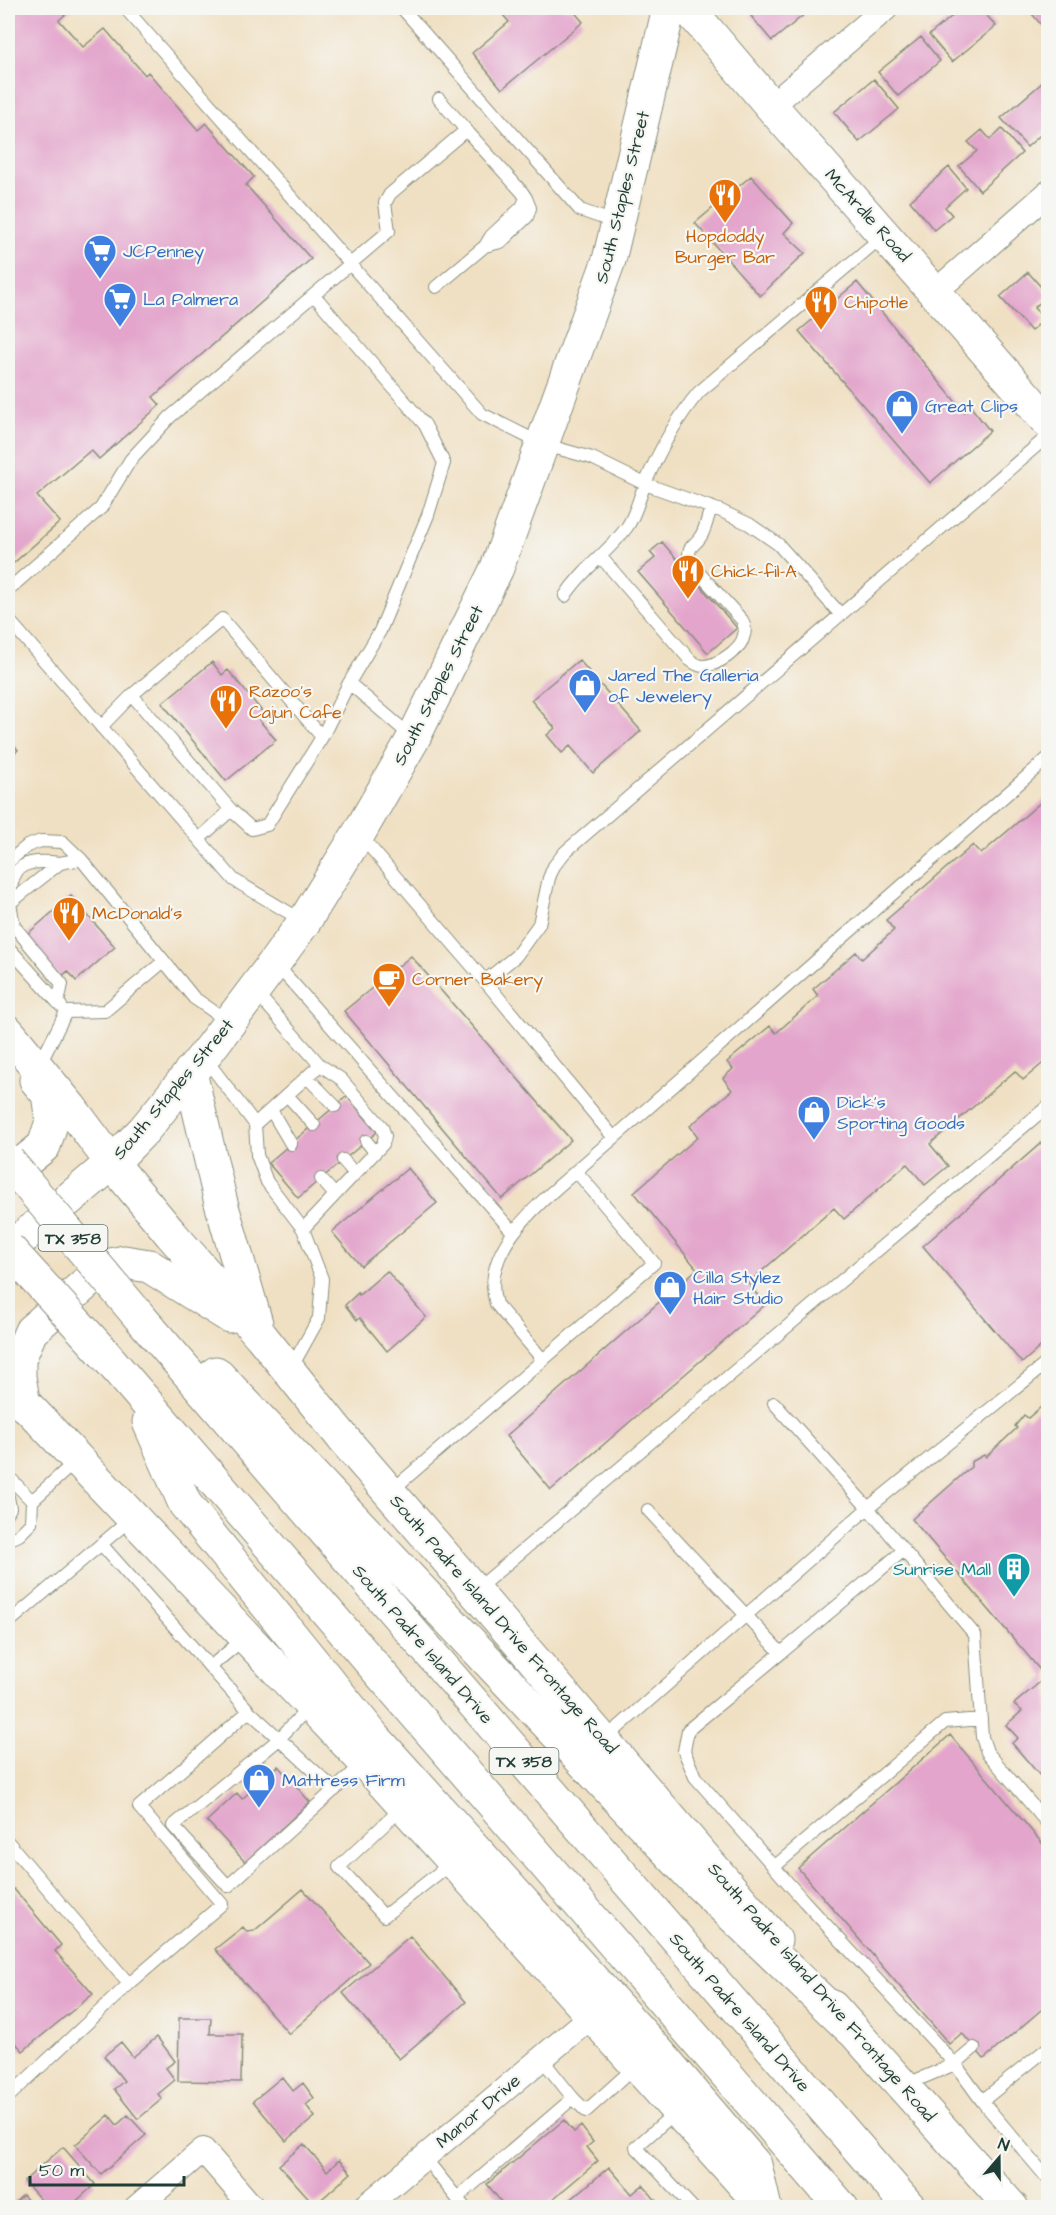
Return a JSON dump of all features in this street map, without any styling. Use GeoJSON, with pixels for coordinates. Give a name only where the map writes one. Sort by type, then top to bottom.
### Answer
{"type":"FeatureCollection","features":[{"type":"Feature","properties":{"kind":"main road","name":"South Staples Street"},"geometry":{"type":"LineString","coordinates":[[8,1249],[112,1163],[144,1130],[197,1064],[304,921],[359,833],[413,739],[497,567],[609,260],[669,8]]}},
{"type":"Feature","properties":{"kind":"main road","name":"McArdle Road"},"geometry":{"type":"LineString","coordinates":[[688,8],[1048,422]]}},
{"type":"Feature","properties":{"kind":"main road","name":"South Padre Island Drive Frontage Road"},"geometry":{"type":"LineString","coordinates":[[8,1032],[70,1107],[112,1163],[261,1336],[390,1492],[851,2029],[1012,2208]]}},
{"type":"Feature","properties":{"kind":"main road"},"geometry":{"type":"LineString","coordinates":[[8,1047],[48,1094],[52,1121],[44,1146],[8,1175]]}},
{"type":"Feature","properties":{"kind":"main road"},"geometry":{"type":"LineString","coordinates":[[197,1064],[221,1203],[250,1308],[261,1336]]}},
{"type":"Feature","properties":{"kind":"main road","name":"South Padre Island Drive"},"geometry":{"type":"LineString","coordinates":[[8,1161],[138,1315],[910,2208]]}},
{"type":"Feature","properties":{"kind":"main road","name":"TX 358"},"geometry":{"type":"LineString","coordinates":[[8,1249],[101,1350],[842,2208]]}},
{"type":"Feature","properties":{"kind":"main road"},"geometry":{"type":"LineString","coordinates":[[261,1336],[149,1266],[124,1262],[106,1266],[31,1331],[19,1359],[16,1395],[365,1762],[765,2208]]}},
{"type":"Feature","properties":{"kind":"main road"},"geometry":{"type":"LineString","coordinates":[[138,1315],[200,1356],[691,1876],[851,2029]]}},
{"type":"Feature","properties":{"kind":"main road"},"geometry":{"type":"LineString","coordinates":[[136,1393],[184,1503],[374,1736],[658,2052],[754,2165],[765,2208]]}},
{"type":"Feature","properties":{"kind":"street"},"geometry":{"type":"LineString","coordinates":[[771,106],[886,8]]}},
{"type":"Feature","properties":{"kind":"street"},"geometry":{"type":"LineString","coordinates":[[935,292],[1048,193]]}},
{"type":"Feature","properties":{"kind":"street","name":"Manor Drive"},"geometry":{"type":"LineString","coordinates":[[364,2208],[593,2015]]}},
{"type":"Feature","properties":{"kind":"street"},"geometry":{"type":"LineString","coordinates":[[136,2208],[203,2150],[253,2208]]}},
{"type":"Feature","properties":{"kind":"lane"},"geometry":{"type":"LineString","coordinates":[[125,8],[482,414],[542,444],[592,458],[645,484],[711,507],[749,524],[778,544],[841,615]]}},
{"type":"Feature","properties":{"kind":"lane"},"geometry":{"type":"LineString","coordinates":[[402,8],[580,210],[618,223]]}},
{"type":"Feature","properties":{"kind":"lane"},"geometry":{"type":"LineString","coordinates":[[436,287],[485,246],[491,236],[522,207],[526,198],[439,99]]}},
{"type":"Feature","properties":{"kind":"lane"},"geometry":{"type":"LineString","coordinates":[[8,590],[101,508],[131,459],[170,417],[389,231],[385,203],[390,194],[466,130]]}},
{"type":"Feature","properties":{"kind":"lane"},"geometry":{"type":"LineString","coordinates":[[566,596],[574,581],[628,525],[669,434],[685,408],[699,392],[885,235]]}},
{"type":"Feature","properties":{"kind":"lane"},"geometry":{"type":"LineString","coordinates":[[132,695],[231,810],[252,829],[267,825],[322,737],[384,621],[429,515],[444,463],[424,425],[314,295]]}},
{"type":"Feature","properties":{"kind":"lane"},"geometry":{"type":"LineString","coordinates":[[485,981],[516,956],[539,924],[549,878],[554,866],[565,852],[1048,436]]}},
{"type":"Feature","properties":{"kind":"lane"},"geometry":{"type":"LineString","coordinates":[[600,556],[690,660],[704,666],[720,661],[742,642],[745,628],[742,620],[690,562],[689,552],[692,544],[701,538],[711,507]]}},
{"type":"Feature","properties":{"kind":"lane"},"geometry":{"type":"LineString","coordinates":[[101,727],[132,695],[222,618],[322,737]]}},
{"type":"Feature","properties":{"kind":"lane"},"geometry":{"type":"LineString","coordinates":[[8,619],[234,880],[304,921]]}},
{"type":"Feature","properties":{"kind":"lane"},"geometry":{"type":"LineString","coordinates":[[349,683],[413,739]]}},
{"type":"Feature","properties":{"kind":"lane"},"geometry":{"type":"LineString","coordinates":[[543,1360],[496,1304],[493,1295],[495,1269],[513,1232],[521,1222],[576,1171],[1048,758]]}},
{"type":"Feature","properties":{"kind":"lane"},"geometry":{"type":"LineString","coordinates":[[199,839],[231,810]]}},
{"type":"Feature","properties":{"kind":"lane"},"geometry":{"type":"LineString","coordinates":[[359,833],[614,1138]]}},
{"type":"Feature","properties":{"kind":"lane"},"geometry":{"type":"LineString","coordinates":[[8,862],[27,846],[41,841],[63,842],[81,859],[194,998],[229,1022]]}},
{"type":"Feature","properties":{"kind":"lane"},"geometry":{"type":"LineString","coordinates":[[58,1003],[62,984],[14,926],[10,886],[16,871],[24,864],[38,861],[60,863],[81,859]]}},
{"type":"Feature","properties":{"kind":"lane"},"geometry":{"type":"LineString","coordinates":[[10,903],[60,863]]}},
{"type":"Feature","properties":{"kind":"lane"},"geometry":{"type":"LineString","coordinates":[[8,947],[66,1012],[105,1011],[164,961]]}},
{"type":"Feature","properties":{"kind":"lane"},"geometry":{"type":"LineString","coordinates":[[275,962],[513,1232]]}},
{"type":"Feature","properties":{"kind":"lane"},"geometry":{"type":"LineString","coordinates":[[254,990],[320,1065],[341,1079],[382,1127],[385,1136],[383,1144],[303,1229]]}},
{"type":"Feature","properties":{"kind":"lane"},"geometry":{"type":"LineString","coordinates":[[38,1068],[66,1012]]}},
{"type":"Feature","properties":{"kind":"lane"},"geometry":{"type":"LineString","coordinates":[[197,1064],[255,1124],[257,1155],[267,1182],[303,1229],[322,1279],[319,1318],[290,1371]]}},
{"type":"Feature","properties":{"kind":"lane"},"geometry":{"type":"LineString","coordinates":[[255,1124],[320,1065]]}},
{"type":"Feature","properties":{"kind":"lane"},"geometry":{"type":"LineString","coordinates":[[307,1077],[335,1106]]}},
{"type":"Feature","properties":{"kind":"lane"},"geometry":{"type":"LineString","coordinates":[[287,1095],[314,1125]]}},
{"type":"Feature","properties":{"kind":"lane"},"geometry":{"type":"LineString","coordinates":[[476,1591],[1048,1106]]}},
{"type":"Feature","properties":{"kind":"lane"},"geometry":{"type":"LineString","coordinates":[[271,1110],[291,1144]]}},
{"type":"Feature","properties":{"kind":"lane"},"geometry":{"type":"LineString","coordinates":[[366,1141],[375,1152]]}},
{"type":"Feature","properties":{"kind":"lane"},"geometry":{"type":"LineString","coordinates":[[343,1160],[355,1174]]}},
{"type":"Feature","properties":{"kind":"lane"},"geometry":{"type":"LineString","coordinates":[[390,1492],[654,1263],[576,1171]]}},
{"type":"Feature","properties":{"kind":"lane"},"geometry":{"type":"LineString","coordinates":[[321,1179],[335,1195]]}},
{"type":"Feature","properties":{"kind":"lane"},"geometry":{"type":"LineString","coordinates":[[604,1740],[868,1508],[1048,1362]]}},
{"type":"Feature","properties":{"kind":"lane"},"geometry":{"type":"LineString","coordinates":[[774,1403],[868,1508],[975,1635],[982,1737],[987,1752],[1048,1824]]}},
{"type":"Feature","properties":{"kind":"lane"},"geometry":{"type":"LineString","coordinates":[[8,1540],[19,1535],[31,1523],[32,1501],[77,1460]]}},
{"type":"Feature","properties":{"kind":"lane"},"geometry":{"type":"LineString","coordinates":[[8,1476],[32,1501]]}},
{"type":"Feature","properties":{"kind":"lane"},"geometry":{"type":"LineString","coordinates":[[8,1497],[10,1508],[8,1512]]}},
{"type":"Feature","properties":{"kind":"lane"},"geometry":{"type":"LineString","coordinates":[[648,1510],[781,1653]]}},
{"type":"Feature","properties":{"kind":"lane"},"geometry":{"type":"LineString","coordinates":[[8,1623],[132,1518]]}},
{"type":"Feature","properties":{"kind":"lane"},"geometry":{"type":"LineString","coordinates":[[101,1544],[249,1711],[335,1790]]}},
{"type":"Feature","properties":{"kind":"lane"},"geometry":{"type":"LineString","coordinates":[[904,1550],[688,1730],[684,1750],[695,1778],[956,2064],[982,2101],[1048,2179]]}},
{"type":"Feature","properties":{"kind":"lane"},"geometry":{"type":"LineString","coordinates":[[210,1667],[246,1637]]}},
{"type":"Feature","properties":{"kind":"lane"},"geometry":{"type":"LineString","coordinates":[[311,1705],[278,1740],[173,1826],[228,1886],[365,1762]]}},
{"type":"Feature","properties":{"kind":"lane"},"geometry":{"type":"LineString","coordinates":[[8,2097],[129,1983],[222,1904],[139,1807],[249,1711]]}},
{"type":"Feature","properties":{"kind":"lane"},"geometry":{"type":"LineString","coordinates":[[774,1867],[945,1722],[981,1719]]}},
{"type":"Feature","properties":{"kind":"lane"},"geometry":{"type":"LineString","coordinates":[[404,1806],[339,1866],[384,1916],[454,1861]]}},
{"type":"Feature","properties":{"kind":"lane"},"geometry":{"type":"LineString","coordinates":[[8,1842],[129,1983]]}},
{"type":"Feature","properties":{"kind":"lane"},"geometry":{"type":"LineString","coordinates":[[903,2086],[956,2064],[974,2048]]}},
{"type":"Feature","properties":{"kind":"lane"},"geometry":{"type":"LineString","coordinates":[[982,2101],[1048,2048]]}},
{"type":"Feature","properties":{"kind":"lane"},"geometry":{"type":"LineString","coordinates":[[541,2058],[586,2111],[637,2065]]}},
{"type":"Feature","properties":{"kind":"lane"},"geometry":{"type":"LineString","coordinates":[[424,2157],[461,2203],[573,2098]]}},
{"type":"Feature","properties":{"kind":"lane"},"geometry":{"type":"LineString","coordinates":[[678,2110],[636,2146],[693,2208]]}},
{"type":"Feature","properties":{"kind":"building","name":"La Palmera"},"geometry":{"type":"Polygon","coordinates":[[[8,8],[73,8],[59,20],[83,47],[105,29],[145,75],[148,72],[198,130],[206,123],[254,177],[246,185],[311,259],[153,397],[160,405],[99,459],[91,450],[37,496],[60,522],[8,568],[8,8]]]}},
{"type":"Feature","properties":{"kind":"building"},"geometry":{"type":"Polygon","coordinates":[[[497,8],[571,8],[583,22],[502,89],[472,53],[509,22],[497,8]]]}},
{"type":"Feature","properties":{"kind":"building"},"geometry":{"type":"Polygon","coordinates":[[[761,8],[812,8],[772,41],[751,16],[761,8]]]}},
{"type":"Feature","properties":{"kind":"building"},"geometry":{"type":"Polygon","coordinates":[[[962,8],[980,8],[996,26],[952,62],[929,35],[962,8]]]}},
{"type":"Feature","properties":{"kind":"building"},"geometry":{"type":"Polygon","coordinates":[[[1027,8],[1048,8],[1048,22],[1043,27],[1027,8]]]}},
{"type":"Feature","properties":{"kind":"building"},"geometry":{"type":"Polygon","coordinates":[[[921,37],[940,61],[898,96],[878,72],[921,37]]]}},
{"type":"Feature","properties":{"kind":"building"},"geometry":{"type":"Polygon","coordinates":[[[874,79],[899,109],[859,142],[834,112],[874,79]]]}},
{"type":"Feature","properties":{"kind":"building"},"geometry":{"type":"Polygon","coordinates":[[[1043,82],[1048,88],[1048,128],[1027,147],[1001,118],[1043,82]]]}},
{"type":"Feature","properties":{"kind":"building"},"geometry":{"type":"Polygon","coordinates":[[[1002,129],[1022,153],[980,191],[959,166],[977,151],[968,142],[982,130],[990,139],[1002,129]]]}},
{"type":"Feature","properties":{"kind":"building"},"geometry":{"type":"Polygon","coordinates":[[[949,167],[966,188],[945,207],[952,215],[934,230],[910,201],[949,167]]]}},
{"type":"Feature","properties":{"kind":"building"},"geometry":{"type":"Polygon","coordinates":[[[751,176],[793,223],[784,233],[805,253],[760,296],[695,223],[751,176]]]}},
{"type":"Feature","properties":{"kind":"building"},"geometry":{"type":"Polygon","coordinates":[[[1028,272],[1048,295],[1034,308],[1045,319],[1031,331],[1000,297],[1028,272]]]}},
{"type":"Feature","properties":{"kind":"building"},"geometry":{"type":"Polygon","coordinates":[[[857,282],[964,412],[971,407],[990,431],[930,483],[799,331],[857,282]]]}},
{"type":"Feature","properties":{"kind":"building","name":"Chick-fil-A"},"geometry":{"type":"Polygon","coordinates":[[[662,542],[737,628],[708,653],[638,572],[655,558],[650,552],[662,542]]]}},
{"type":"Feature","properties":{"kind":"building","name":"Jared The Galleria of Jewelery"},"geometry":{"type":"Polygon","coordinates":[[[579,660],[641,731],[593,773],[570,746],[562,753],[547,735],[555,728],[531,700],[579,660]]]}},
{"type":"Feature","properties":{"kind":"building","name":"Razoo's Cajun Cafe"},"geometry":{"type":"Polygon","coordinates":[[[212,662],[222,675],[228,670],[265,715],[259,720],[276,740],[226,781],[162,703],[212,662]]]}},
{"type":"Feature","properties":{"kind":"building"},"geometry":{"type":"Polygon","coordinates":[[[8,738],[18,750],[8,759],[8,738]]]}},
{"type":"Feature","properties":{"kind":"building","name":"Dick's Sporting Goods"},"geometry":{"type":"Polygon","coordinates":[[[1048,796],[1048,1059],[1023,1080],[1015,1071],[930,1144],[948,1166],[925,1185],[907,1164],[844,1219],[834,1208],[748,1283],[765,1305],[551,1490],[506,1436],[697,1269],[634,1192],[698,1137],[690,1126],[732,1090],[723,1078],[733,1069],[727,1062],[770,1026],[776,1033],[818,996],[813,989],[856,952],[862,959],[894,930],[886,920],[973,845],[981,854],[1048,796]]]}},
{"type":"Feature","properties":{"kind":"building","name":"McDonald's"},"geometry":{"type":"Polygon","coordinates":[[[71,896],[115,947],[76,981],[68,971],[60,978],[24,937],[71,896]]]}},
{"type":"Feature","properties":{"kind":"building"},"geometry":{"type":"Polygon","coordinates":[[[411,956],[571,1140],[502,1199],[344,1011],[411,956]]]}},
{"type":"Feature","properties":{"kind":"building"},"geometry":{"type":"Polygon","coordinates":[[[347,1096],[377,1132],[298,1198],[268,1163],[347,1096]]]}},
{"type":"Feature","properties":{"kind":"building"},"geometry":{"type":"Polygon","coordinates":[[[1048,1137],[1048,1340],[1022,1363],[923,1246],[1048,1137]]]}},
{"type":"Feature","properties":{"kind":"building"},"geometry":{"type":"Polygon","coordinates":[[[408,1168],[437,1203],[361,1266],[332,1232],[408,1168]]]}},
{"type":"Feature","properties":{"kind":"building"},"geometry":{"type":"Polygon","coordinates":[[[387,1271],[426,1317],[387,1351],[360,1318],[357,1320],[345,1305],[387,1271]]]}},
{"type":"Feature","properties":{"kind":"building","name":"Sunrise Mall"},"geometry":{"type":"Polygon","coordinates":[[[1048,1401],[1048,1785],[1012,1743],[1018,1738],[1006,1725],[1022,1711],[1014,1704],[1046,1677],[912,1519],[971,1467],[971,1462],[984,1455],[986,1457],[1017,1428],[1015,1426],[1024,1415],[1028,1418],[1048,1401]]]}},
{"type":"Feature","properties":{"kind":"building"},"geometry":{"type":"Polygon","coordinates":[[[950,1735],[1048,1850],[1048,2004],[984,2059],[962,2033],[949,2044],[798,1868],[950,1735]]]}},
{"type":"Feature","properties":{"kind":"building"},"geometry":{"type":"Polygon","coordinates":[[[278,1766],[310,1802],[245,1862],[207,1821],[237,1793],[242,1799],[278,1766]]]}},
{"type":"Feature","properties":{"kind":"building"},"geometry":{"type":"Polygon","coordinates":[[[8,1882],[61,1945],[55,1951],[93,1994],[23,2051],[11,2038],[8,2040],[8,1882]]]}},
{"type":"Feature","properties":{"kind":"building"},"geometry":{"type":"Polygon","coordinates":[[[303,1889],[369,1963],[289,2034],[215,1949],[243,1927],[247,1932],[254,1931],[303,1889]]]}},
{"type":"Feature","properties":{"kind":"building"},"geometry":{"type":"Polygon","coordinates":[[[410,1936],[466,2002],[399,2059],[343,1993],[410,1936]]]}},
{"type":"Feature","properties":{"kind":"building"},"geometry":{"type":"Polygon","coordinates":[[[179,2018],[211,2018],[210,2034],[242,2034],[241,2082],[178,2081],[179,2018]]]}},
{"type":"Feature","properties":{"kind":"building"},"geometry":{"type":"Polygon","coordinates":[[[157,2037],[175,2061],[166,2068],[175,2080],[158,2094],[162,2099],[138,2119],[114,2089],[124,2081],[104,2056],[121,2042],[133,2057],[157,2037]]]}},
{"type":"Feature","properties":{"kind":"building"},"geometry":{"type":"Polygon","coordinates":[[[282,2077],[293,2091],[303,2083],[314,2098],[306,2105],[315,2117],[286,2141],[253,2101],[282,2077]]]}},
{"type":"Feature","properties":{"kind":"building"},"geometry":{"type":"Polygon","coordinates":[[[109,2115],[117,2125],[128,2115],[146,2135],[101,2174],[75,2145],[109,2115]]]}},
{"type":"Feature","properties":{"kind":"building"},"geometry":{"type":"Polygon","coordinates":[[[564,2120],[574,2132],[581,2126],[593,2142],[587,2147],[598,2161],[542,2208],[506,2208],[487,2184],[564,2120]]]}},
{"type":"Feature","properties":{"kind":"building"},"geometry":{"type":"Polygon","coordinates":[[[304,2144],[327,2171],[339,2160],[351,2173],[315,2205],[279,2165],[304,2144]]]}},
{"type":"Feature","properties":{"kind":"building"},"geometry":{"type":"Polygon","coordinates":[[[63,2147],[95,2184],[69,2208],[48,2208],[24,2181],[63,2147]]]}},
{"type":"Feature","properties":{"kind":"building"},"geometry":{"type":"Polygon","coordinates":[[[609,2167],[632,2194],[643,2185],[662,2208],[561,2208],[609,2167]]]}},
{"type":"Feature","properties":{"kind":"building"},"geometry":{"type":"Polygon","coordinates":[[[23,2195],[34,2208],[8,2208],[8,2200],[12,2205],[23,2195]]]}},
{"type":"Feature","properties":{"kind":"place","name":"Hopdoddy Burger Bar"},"geometry":{"type":"Point","coordinates":[725,224]}},
{"type":"Feature","properties":{"kind":"place","name":"JCPenney"},"geometry":{"type":"Point","coordinates":[100,280]}},
{"type":"Feature","properties":{"kind":"place","name":"La Palmera"},"geometry":{"type":"Point","coordinates":[120,328]}},
{"type":"Feature","properties":{"kind":"place","name":"Chipotle"},"geometry":{"type":"Point","coordinates":[821,331]}},
{"type":"Feature","properties":{"kind":"place","name":"Great Clips"},"geometry":{"type":"Point","coordinates":[902,435]}},
{"type":"Feature","properties":{"kind":"place","name":"Chick-fil-A"},"geometry":{"type":"Point","coordinates":[688,600]}},
{"type":"Feature","properties":{"kind":"place","name":"Jared The Galleria of Jewelery"},"geometry":{"type":"Point","coordinates":[585,714]}},
{"type":"Feature","properties":{"kind":"place","name":"Razoo's Cajun Cafe"},"geometry":{"type":"Point","coordinates":[226,730]}},
{"type":"Feature","properties":{"kind":"place","name":"McDonald's"},"geometry":{"type":"Point","coordinates":[69,942]}},
{"type":"Feature","properties":{"kind":"place","name":"Corner Bakery"},"geometry":{"type":"Point","coordinates":[389,1008]}},
{"type":"Feature","properties":{"kind":"place","name":"Dick's Sporting Goods"},"geometry":{"type":"Point","coordinates":[814,1141]}},
{"type":"Feature","properties":{"kind":"place","name":"Cilla Stylez Hair Studio"},"geometry":{"type":"Point","coordinates":[670,1316]}},
{"type":"Feature","properties":{"kind":"place","name":"Sunrise Mall"},"geometry":{"type":"Point","coordinates":[1014,1598]}},
{"type":"Feature","properties":{"kind":"place","name":"Mattress Firm"},"geometry":{"type":"Point","coordinates":[259,1809]}}]}
